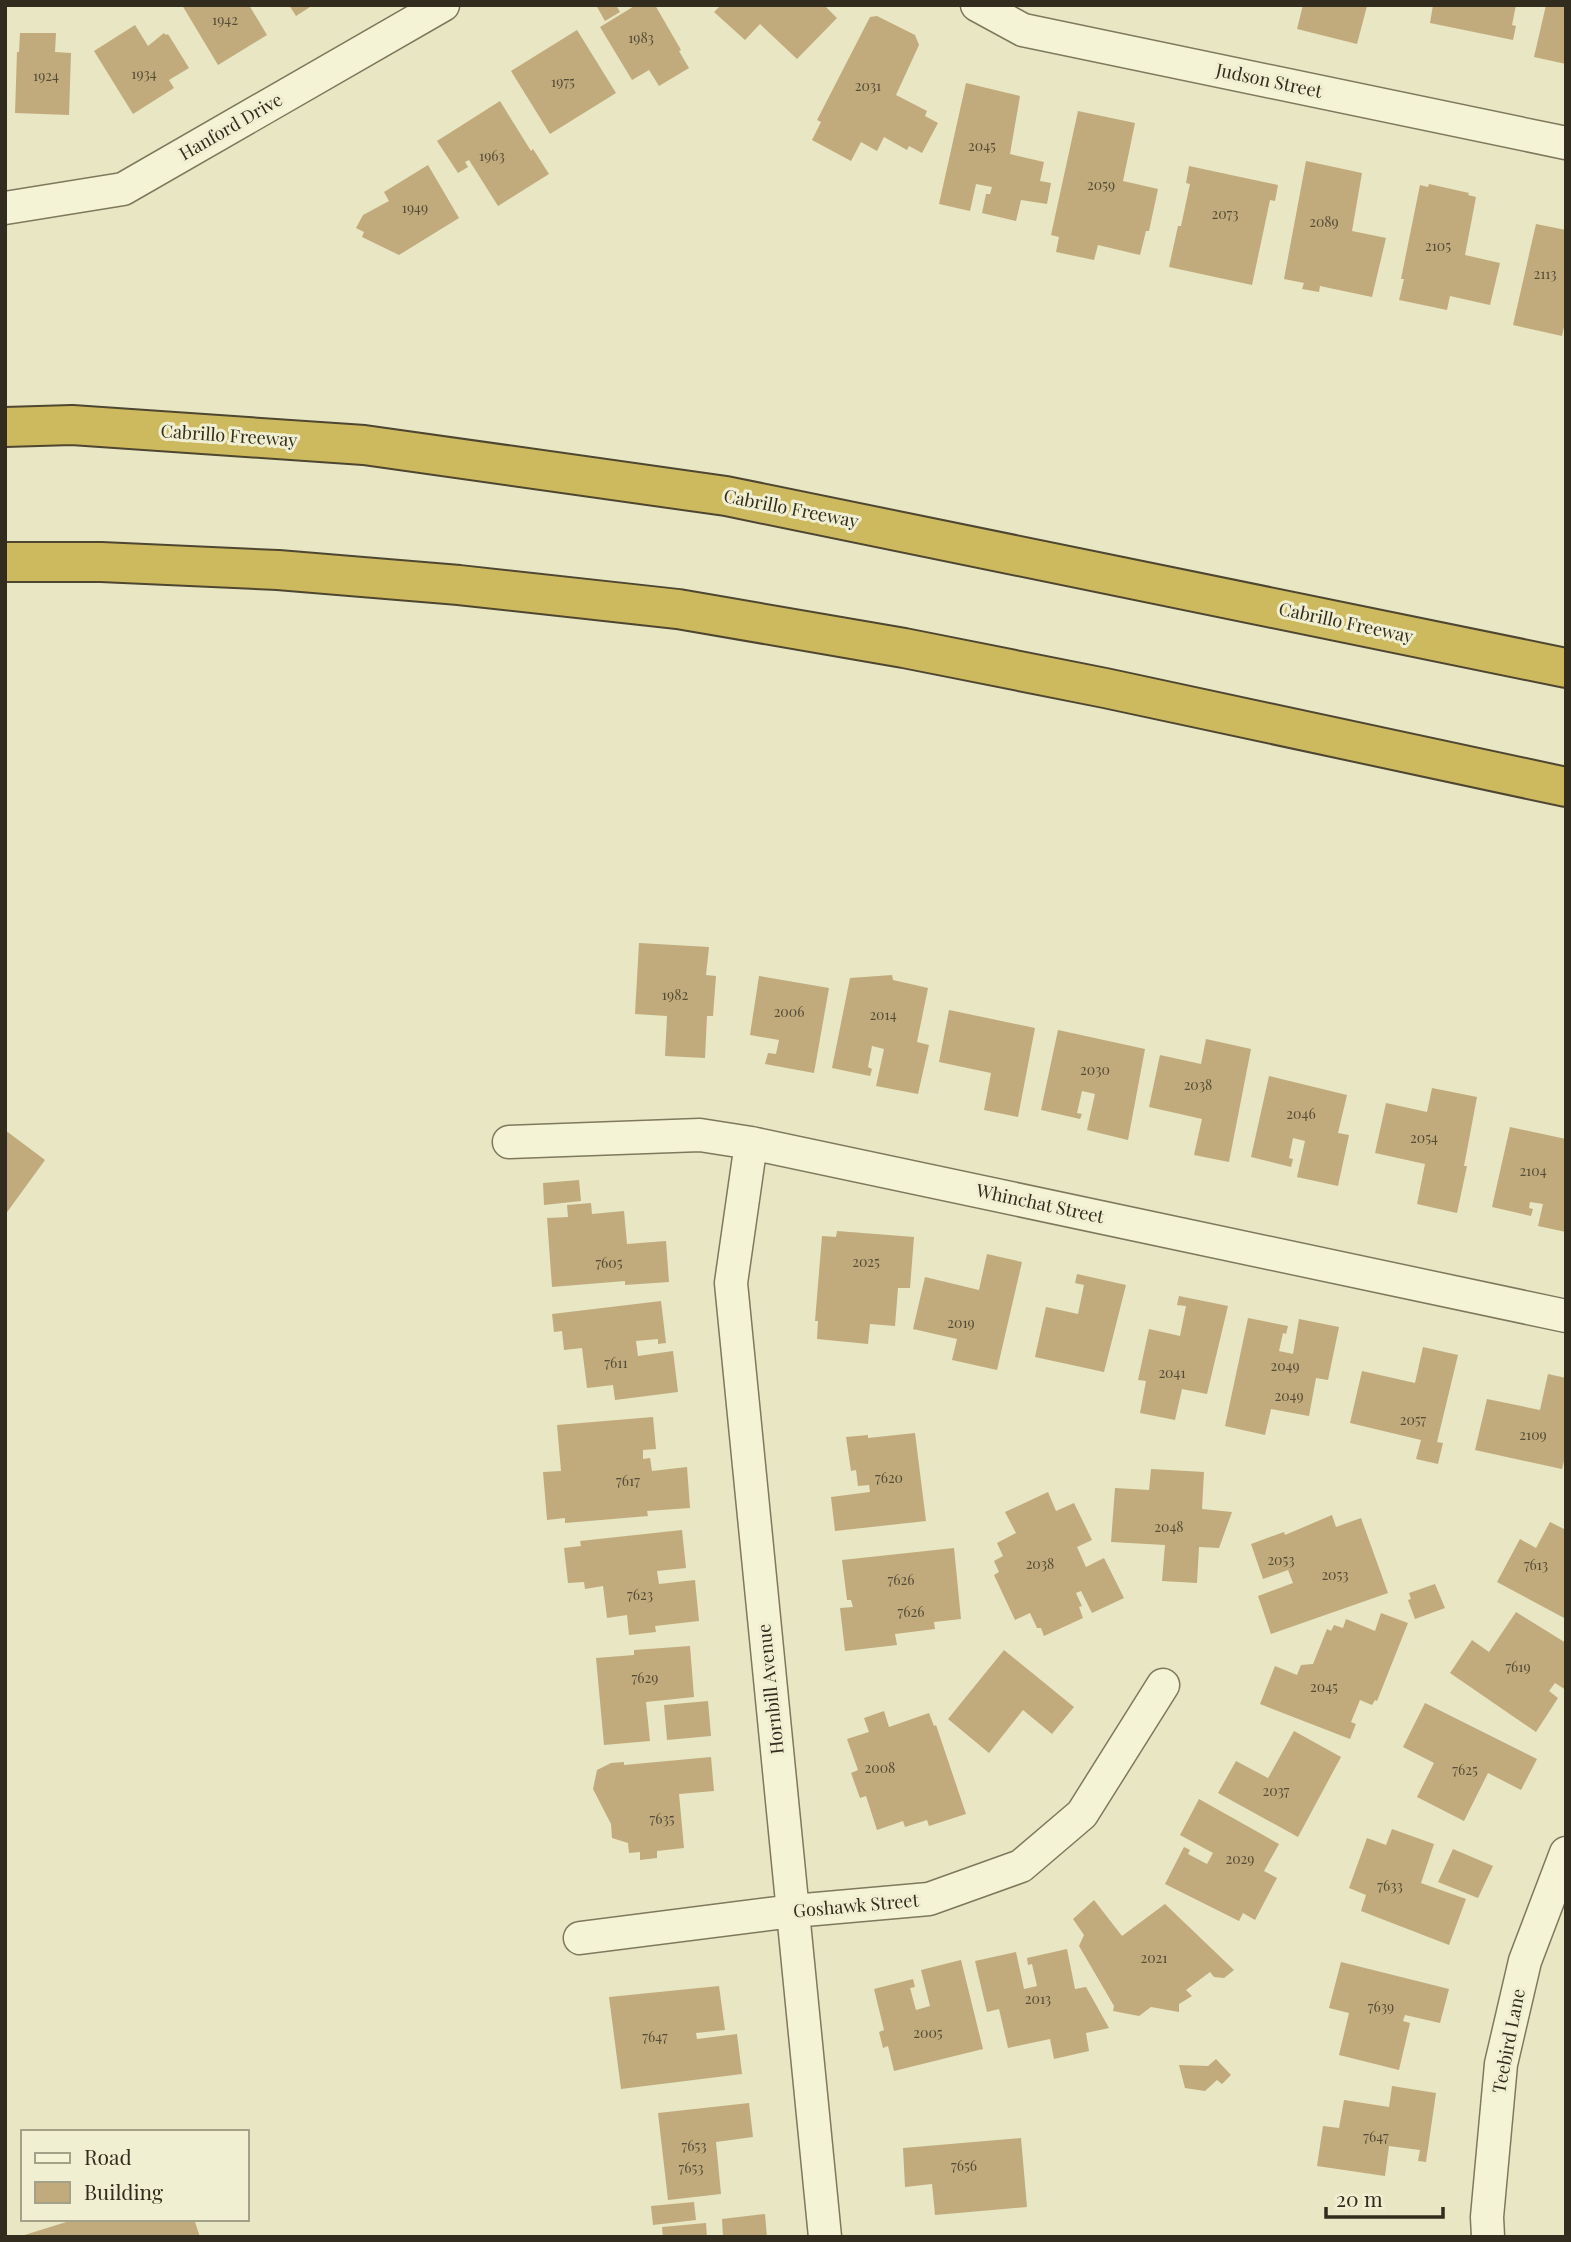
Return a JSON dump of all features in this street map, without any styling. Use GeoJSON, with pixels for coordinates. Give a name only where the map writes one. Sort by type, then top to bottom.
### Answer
{"type":"FeatureCollection","features":[{"type":"Feature","properties":{"kind":"highway","name":"Cabrillo Freeway"},"geometry":{"type":"LineString","coordinates":[[5,427],[72,425],[364,445],[726,496],[1566,667]]}},
{"type":"Feature","properties":{"kind":"highway"},"geometry":{"type":"LineString","coordinates":[[5,562],[101,562],[278,570],[460,585],[678,609],[904,648],[1105,688],[1566,787]]}},
{"type":"Feature","properties":{"kind":"street","name":"Hanford Drive"},"geometry":{"type":"LineString","coordinates":[[5,208],[123,189],[443,5]]}},
{"type":"Feature","properties":{"kind":"street","name":"Judson Street"},"geometry":{"type":"LineString","coordinates":[[977,5],[1023,30],[1566,143]]}},
{"type":"Feature","properties":{"kind":"street","name":"Whinchat Street"},"geometry":{"type":"LineString","coordinates":[[509,1142],[700,1135],[751,1143],[1566,1316]]}},
{"type":"Feature","properties":{"kind":"street","name":"Hornbill Avenue"},"geometry":{"type":"LineString","coordinates":[[751,1143],[731,1283],[825,2237]]}},
{"type":"Feature","properties":{"kind":"street","name":"Goshawk Street"},"geometry":{"type":"LineString","coordinates":[[580,1938],[793,1911],[929,1899],[1021,1866],[1082,1814],[1163,1685]]}},
{"type":"Feature","properties":{"kind":"street","name":"Teebird Lane"},"geometry":{"type":"LineString","coordinates":[[1488,2237],[1487,2217],[1501,2064],[1524,1961],[1566,1853]]}},
{"type":"Feature","properties":{"kind":"building"},"geometry":{"type":"Polygon","coordinates":[[[182,5],[249,5],[267,35],[218,65],[182,5]]]}},
{"type":"Feature","properties":{"kind":"building"},"geometry":{"type":"Polygon","coordinates":[[[289,5],[313,5],[296,16],[289,5]]]}},
{"type":"Feature","properties":{"kind":"building"},"geometry":{"type":"Polygon","coordinates":[[[596,5],[616,5],[620,12],[605,21],[596,5]]]}},
{"type":"Feature","properties":{"kind":"building"},"geometry":{"type":"Polygon","coordinates":[[[636,5],[655,5],[689,68],[659,86],[649,70],[632,80],[600,27],[636,5]]]}},
{"type":"Feature","properties":{"kind":"building"},"geometry":{"type":"Polygon","coordinates":[[[721,5],[824,5],[837,18],[797,59],[760,24],[745,40],[714,12],[721,5]]]}},
{"type":"Feature","properties":{"kind":"building"},"geometry":{"type":"Polygon","coordinates":[[[1303,5],[1367,6],[1357,44],[1297,29],[1303,5]]]}},
{"type":"Feature","properties":{"kind":"building"},"geometry":{"type":"Polygon","coordinates":[[[1433,5],[1516,5],[1512,25],[1516,26],[1513,40],[1430,23],[1433,5]]]}},
{"type":"Feature","properties":{"kind":"building"},"geometry":{"type":"Polygon","coordinates":[[[1546,5],[1566,5],[1566,64],[1534,57],[1546,5]]]}},
{"type":"Feature","properties":{"kind":"building"},"geometry":{"type":"Polygon","coordinates":[[[877,16],[915,35],[919,45],[896,95],[927,111],[925,116],[938,123],[922,153],[909,146],[907,150],[884,137],[877,151],[861,142],[851,161],[812,140],[821,122],[817,120],[870,17],[877,16]]]}},
{"type":"Feature","properties":{"kind":"building"},"geometry":{"type":"Polygon","coordinates":[[[135,25],[148,46],[164,33],[168,34],[189,68],[169,80],[174,88],[133,114],[94,51],[135,25]]]}},
{"type":"Feature","properties":{"kind":"building"},"geometry":{"type":"Polygon","coordinates":[[[577,30],[616,93],[550,134],[511,71],[577,30]]]}},
{"type":"Feature","properties":{"kind":"building"},"geometry":{"type":"Polygon","coordinates":[[[20,33],[56,33],[55,52],[71,53],[69,115],[15,113],[20,33]]]}},
{"type":"Feature","properties":{"kind":"building"},"geometry":{"type":"Polygon","coordinates":[[[966,83],[1020,96],[1010,154],[1044,162],[1040,181],[1051,183],[1047,204],[1021,200],[1016,221],[982,213],[986,194],[990,194],[992,187],[976,184],[970,211],[939,204],[966,83]]]}},
{"type":"Feature","properties":{"kind":"building"},"geometry":{"type":"Polygon","coordinates":[[[500,101],[531,151],[533,149],[549,174],[498,206],[469,160],[465,162],[468,167],[458,173],[437,141],[500,101]]]}},
{"type":"Feature","properties":{"kind":"building"},"geometry":{"type":"Polygon","coordinates":[[[1078,111],[1135,123],[1123,181],[1158,189],[1149,231],[1146,231],[1140,255],[1098,245],[1094,260],[1056,252],[1059,237],[1051,235],[1078,111]]]}},
{"type":"Feature","properties":{"kind":"building"},"geometry":{"type":"Polygon","coordinates":[[[1306,161],[1362,173],[1352,231],[1386,238],[1372,297],[1320,286],[1319,292],[1302,289],[1304,283],[1284,279],[1306,161]]]}},
{"type":"Feature","properties":{"kind":"building"},"geometry":{"type":"Polygon","coordinates":[[[428,165],[459,218],[399,255],[362,237],[364,232],[356,228],[363,215],[389,201],[384,192],[428,165]]]}},
{"type":"Feature","properties":{"kind":"building"},"geometry":{"type":"Polygon","coordinates":[[[1189,166],[1278,185],[1275,201],[1270,200],[1252,285],[1169,267],[1190,184],[1186,183],[1189,166]]]}},
{"type":"Feature","properties":{"kind":"building"},"geometry":{"type":"Polygon","coordinates":[[[1429,184],[1476,197],[1465,255],[1500,263],[1490,305],[1450,296],[1447,310],[1399,300],[1420,185],[1428,187],[1429,184]]]}},
{"type":"Feature","properties":{"kind":"building"},"geometry":{"type":"Polygon","coordinates":[[[1536,224],[1566,230],[1566,317],[1562,336],[1513,325],[1536,224]]]}},
{"type":"Feature","properties":{"kind":"building"},"geometry":{"type":"Polygon","coordinates":[[[639,943],[709,947],[706,975],[716,976],[713,1016],[707,1016],[705,1058],[665,1056],[667,1016],[635,1014],[639,943]]]}},
{"type":"Feature","properties":{"kind":"building"},"geometry":{"type":"Polygon","coordinates":[[[892,975],[893,980],[928,988],[917,1042],[929,1045],[918,1094],[876,1086],[884,1049],[872,1046],[868,1067],[872,1069],[870,1076],[832,1068],[850,978],[892,975]]]}},
{"type":"Feature","properties":{"kind":"building"},"geometry":{"type":"Polygon","coordinates":[[[759,976],[829,988],[814,1073],[765,1064],[768,1053],[776,1054],[779,1040],[750,1035],[759,976]]]}},
{"type":"Feature","properties":{"kind":"building"},"geometry":{"type":"Polygon","coordinates":[[[949,1010],[1035,1028],[1018,1117],[984,1110],[991,1073],[939,1062],[949,1010]]]}},
{"type":"Feature","properties":{"kind":"building"},"geometry":{"type":"Polygon","coordinates":[[[1058,1030],[1145,1049],[1128,1140],[1087,1130],[1095,1094],[1082,1091],[1077,1113],[1082,1114],[1080,1119],[1041,1110],[1058,1030]]]}},
{"type":"Feature","properties":{"kind":"building"},"geometry":{"type":"Polygon","coordinates":[[[1206,1039],[1251,1049],[1229,1162],[1194,1155],[1202,1119],[1149,1107],[1160,1055],[1201,1064],[1206,1039]]]}},
{"type":"Feature","properties":{"kind":"building"},"geometry":{"type":"Polygon","coordinates":[[[1269,1076],[1347,1095],[1338,1133],[1349,1135],[1338,1186],[1297,1177],[1305,1141],[1293,1138],[1289,1158],[1293,1159],[1291,1167],[1251,1157],[1269,1076]]]}},
{"type":"Feature","properties":{"kind":"building"},"geometry":{"type":"Polygon","coordinates":[[[1432,1088],[1477,1097],[1457,1213],[1417,1204],[1425,1164],[1375,1153],[1386,1103],[1427,1112],[1432,1088]]]}},
{"type":"Feature","properties":{"kind":"building"},"geometry":{"type":"Polygon","coordinates":[[[1510,1127],[1566,1139],[1566,1232],[1538,1226],[1543,1204],[1530,1202],[1529,1208],[1533,1209],[1531,1216],[1492,1207],[1510,1127]]]}},
{"type":"Feature","properties":{"kind":"building"},"geometry":{"type":"Polygon","coordinates":[[[5,1130],[45,1160],[5,1215],[5,1130]]]}},
{"type":"Feature","properties":{"kind":"building"},"geometry":{"type":"Polygon","coordinates":[[[579,1180],[581,1201],[544,1205],[543,1183],[579,1180]]]}},
{"type":"Feature","properties":{"kind":"building"},"geometry":{"type":"Polygon","coordinates":[[[591,1203],[592,1214],[624,1211],[627,1244],[666,1241],[669,1282],[625,1285],[625,1281],[552,1287],[547,1218],[568,1217],[567,1205],[591,1203]]]}},
{"type":"Feature","properties":{"kind":"building"},"geometry":{"type":"Polygon","coordinates":[[[837,1231],[914,1237],[910,1288],[898,1288],[895,1326],[870,1324],[868,1344],[817,1339],[818,1321],[815,1321],[822,1236],[836,1237],[837,1231]]]}},
{"type":"Feature","properties":{"kind":"building"},"geometry":{"type":"Polygon","coordinates":[[[987,1254],[1022,1262],[997,1370],[952,1360],[957,1339],[913,1329],[925,1277],[979,1290],[987,1254]]]}},
{"type":"Feature","properties":{"kind":"building"},"geometry":{"type":"Polygon","coordinates":[[[1077,1274],[1126,1285],[1104,1372],[1035,1357],[1046,1307],[1078,1314],[1084,1285],[1075,1283],[1077,1274]]]}},
{"type":"Feature","properties":{"kind":"building"},"geometry":{"type":"Polygon","coordinates":[[[1179,1296],[1228,1306],[1207,1394],[1182,1389],[1175,1420],[1140,1413],[1146,1381],[1138,1380],[1149,1329],[1180,1336],[1186,1306],[1177,1305],[1179,1296]]]}},
{"type":"Feature","properties":{"kind":"building"},"geometry":{"type":"Polygon","coordinates":[[[661,1301],[666,1343],[658,1344],[658,1339],[636,1341],[638,1356],[673,1351],[678,1392],[615,1400],[613,1385],[587,1388],[582,1348],[564,1350],[562,1331],[554,1332],[552,1314],[661,1301]]]}},
{"type":"Feature","properties":{"kind":"building"},"geometry":{"type":"Polygon","coordinates":[[[1248,1318],[1288,1326],[1286,1334],[1283,1333],[1279,1351],[1293,1354],[1299,1319],[1339,1327],[1328,1380],[1316,1378],[1309,1416],[1271,1409],[1265,1435],[1225,1426],[1248,1318]]]}},
{"type":"Feature","properties":{"kind":"building"},"geometry":{"type":"Polygon","coordinates":[[[1423,1347],[1458,1355],[1437,1442],[1443,1443],[1438,1464],[1416,1459],[1421,1440],[1350,1423],[1362,1371],[1415,1383],[1423,1347]]]}},
{"type":"Feature","properties":{"kind":"building"},"geometry":{"type":"Polygon","coordinates":[[[1548,1374],[1566,1378],[1566,1453],[1562,1469],[1475,1450],[1487,1399],[1540,1410],[1548,1374]]]}},
{"type":"Feature","properties":{"kind":"building"},"geometry":{"type":"Polygon","coordinates":[[[653,1417],[656,1449],[643,1450],[643,1459],[650,1458],[652,1471],[687,1467],[690,1508],[647,1511],[648,1516],[565,1523],[565,1518],[547,1520],[543,1472],[561,1471],[557,1425],[653,1417]]]}},
{"type":"Feature","properties":{"kind":"building"},"geometry":{"type":"Polygon","coordinates":[[[915,1433],[926,1521],[835,1531],[831,1497],[870,1492],[869,1485],[858,1486],[856,1470],[851,1471],[846,1437],[868,1435],[868,1438],[915,1433]]]}},
{"type":"Feature","properties":{"kind":"building"},"geometry":{"type":"Polygon","coordinates":[[[1151,1469],[1204,1472],[1202,1509],[1232,1512],[1219,1548],[1199,1547],[1197,1583],[1162,1581],[1165,1545],[1111,1542],[1115,1488],[1149,1490],[1151,1469]]]}},
{"type":"Feature","properties":{"kind":"building"},"geometry":{"type":"Polygon","coordinates":[[[1048,1492],[1056,1511],[1074,1503],[1092,1540],[1077,1547],[1086,1567],[1104,1558],[1124,1598],[1092,1613],[1081,1591],[1076,1593],[1082,1606],[1079,1607],[1083,1618],[1044,1636],[1030,1613],[1015,1620],[994,1575],[999,1572],[994,1561],[1003,1556],[997,1543],[1016,1533],[1005,1512],[1048,1492]]]}},
{"type":"Feature","properties":{"kind":"building"},"geometry":{"type":"Polygon","coordinates":[[[1332,1515],[1336,1527],[1361,1518],[1388,1593],[1271,1634],[1258,1596],[1293,1583],[1288,1570],[1263,1579],[1251,1544],[1284,1532],[1285,1535],[1332,1515]]]}},
{"type":"Feature","properties":{"kind":"building"},"geometry":{"type":"Polygon","coordinates":[[[1550,1522],[1566,1530],[1566,1619],[1497,1582],[1520,1539],[1536,1548],[1550,1522]]]}},
{"type":"Feature","properties":{"kind":"building"},"geometry":{"type":"Polygon","coordinates":[[[682,1530],[686,1568],[657,1571],[659,1584],[695,1580],[699,1621],[655,1626],[656,1632],[629,1635],[627,1615],[607,1618],[603,1586],[585,1589],[584,1582],[568,1583],[564,1548],[581,1546],[580,1541],[682,1530]]]}},
{"type":"Feature","properties":{"kind":"building"},"geometry":{"type":"Polygon","coordinates":[[[954,1548],[961,1619],[934,1622],[935,1629],[895,1634],[897,1645],[845,1651],[840,1608],[853,1607],[851,1600],[847,1600],[842,1560],[954,1548]]]}},
{"type":"Feature","properties":{"kind":"building"},"geometry":{"type":"Polygon","coordinates":[[[1435,1584],[1445,1608],[1415,1619],[1408,1600],[1411,1599],[1409,1593],[1435,1584]]]}},
{"type":"Feature","properties":{"kind":"building"},"geometry":{"type":"Polygon","coordinates":[[[1516,1612],[1566,1643],[1566,1690],[1555,1683],[1549,1691],[1558,1698],[1536,1732],[1450,1673],[1472,1640],[1489,1652],[1516,1612]]]}},
{"type":"Feature","properties":{"kind":"building"},"geometry":{"type":"Polygon","coordinates":[[[1381,1613],[1408,1623],[1377,1701],[1372,1705],[1360,1700],[1351,1722],[1356,1724],[1350,1739],[1260,1704],[1275,1666],[1297,1675],[1301,1665],[1313,1664],[1327,1629],[1331,1631],[1334,1625],[1343,1628],[1346,1619],[1375,1631],[1381,1613]]]}},
{"type":"Feature","properties":{"kind":"building"},"geometry":{"type":"Polygon","coordinates":[[[690,1646],[694,1697],[646,1702],[650,1741],[604,1745],[596,1658],[634,1655],[634,1650],[690,1646]]]}},
{"type":"Feature","properties":{"kind":"building"},"geometry":{"type":"Polygon","coordinates":[[[1004,1650],[1074,1707],[1052,1734],[1023,1710],[989,1753],[948,1719],[1004,1650]]]}},
{"type":"Feature","properties":{"kind":"building"},"geometry":{"type":"Polygon","coordinates":[[[708,1701],[711,1736],[667,1740],[664,1705],[708,1701]]]}},
{"type":"Feature","properties":{"kind":"building"},"geometry":{"type":"Polygon","coordinates":[[[1425,1703],[1537,1759],[1521,1790],[1488,1773],[1464,1821],[1417,1797],[1434,1763],[1403,1747],[1425,1703]]]}},
{"type":"Feature","properties":{"kind":"building"},"geometry":{"type":"Polygon","coordinates":[[[884,1711],[889,1727],[929,1713],[934,1726],[936,1725],[966,1814],[929,1826],[927,1820],[905,1827],[903,1821],[877,1830],[866,1796],[860,1798],[851,1773],[858,1770],[847,1739],[869,1732],[864,1718],[884,1711]]]}},
{"type":"Feature","properties":{"kind":"building"},"geometry":{"type":"Polygon","coordinates":[[[1294,1731],[1341,1757],[1298,1837],[1218,1793],[1236,1761],[1268,1778],[1294,1731]]]}},
{"type":"Feature","properties":{"kind":"building"},"geometry":{"type":"Polygon","coordinates":[[[711,1757],[714,1791],[679,1794],[684,1848],[657,1851],[657,1858],[640,1860],[640,1852],[629,1853],[628,1843],[612,1838],[611,1824],[593,1789],[597,1770],[611,1763],[624,1762],[624,1765],[711,1757]]]}},
{"type":"Feature","properties":{"kind":"building"},"geometry":{"type":"Polygon","coordinates":[[[1199,1799],[1279,1844],[1264,1871],[1277,1878],[1255,1920],[1243,1913],[1239,1921],[1165,1884],[1184,1847],[1190,1850],[1188,1854],[1207,1864],[1213,1853],[1180,1835],[1199,1799]]]}},
{"type":"Feature","properties":{"kind":"building"},"geometry":{"type":"Polygon","coordinates":[[[1392,1829],[1434,1844],[1421,1883],[1466,1899],[1449,1945],[1361,1911],[1366,1895],[1349,1888],[1367,1838],[1386,1845],[1392,1829]]]}},
{"type":"Feature","properties":{"kind":"building"},"geometry":{"type":"Polygon","coordinates":[[[1453,1849],[1493,1866],[1478,1898],[1438,1882],[1453,1849]]]}},
{"type":"Feature","properties":{"kind":"building"},"geometry":{"type":"Polygon","coordinates":[[[1094,1900],[1122,1936],[1165,1904],[1234,1970],[1224,1978],[1214,1977],[1210,1972],[1186,1990],[1192,1996],[1179,2004],[1179,2012],[1151,2007],[1139,2016],[1113,2011],[1114,2006],[1079,1946],[1084,1935],[1073,1919],[1094,1900]]]}},
{"type":"Feature","properties":{"kind":"building"},"geometry":{"type":"Polygon","coordinates":[[[1067,1949],[1075,1989],[1086,1987],[1109,2028],[1086,2033],[1089,2051],[1054,2059],[1050,2039],[1008,2048],[999,2009],[987,2012],[975,1961],[1016,1952],[1024,1989],[1037,1986],[1032,1964],[1028,1965],[1027,1958],[1067,1949]]]}},
{"type":"Feature","properties":{"kind":"building"},"geometry":{"type":"Polygon","coordinates":[[[961,1960],[983,2049],[894,2071],[888,2046],[883,2048],[879,2032],[884,2030],[874,1989],[913,1979],[915,1987],[910,1988],[916,2010],[930,2006],[921,1970],[961,1960]]]}},
{"type":"Feature","properties":{"kind":"building"},"geometry":{"type":"Polygon","coordinates":[[[1341,1962],[1449,1989],[1440,2023],[1405,2015],[1403,2021],[1410,2023],[1399,2070],[1339,2055],[1349,2013],[1329,2008],[1341,1962]]]}},
{"type":"Feature","properties":{"kind":"building"},"geometry":{"type":"Polygon","coordinates":[[[719,1986],[725,2030],[696,2033],[697,2039],[737,2034],[742,2074],[621,2089],[609,1997],[719,1986]]]}},
{"type":"Feature","properties":{"kind":"building"},"geometry":{"type":"Polygon","coordinates":[[[1216,2059],[1231,2075],[1222,2084],[1217,2080],[1205,2091],[1185,2088],[1179,2065],[1208,2066],[1216,2059]]]}},
{"type":"Feature","properties":{"kind":"building"},"geometry":{"type":"Polygon","coordinates":[[[1392,2086],[1436,2093],[1426,2162],[1418,2161],[1420,2150],[1389,2146],[1385,2176],[1317,2166],[1323,2126],[1339,2128],[1344,2100],[1389,2107],[1392,2086]]]}},
{"type":"Feature","properties":{"kind":"building"},"geometry":{"type":"Polygon","coordinates":[[[749,2103],[753,2137],[716,2142],[721,2194],[668,2200],[658,2113],[749,2103]]]}},
{"type":"Feature","properties":{"kind":"building"},"geometry":{"type":"Polygon","coordinates":[[[1021,2138],[1027,2207],[935,2215],[932,2184],[905,2187],[903,2148],[1021,2138]]]}},
{"type":"Feature","properties":{"kind":"building"},"geometry":{"type":"Polygon","coordinates":[[[694,2202],[696,2220],[653,2225],[651,2206],[694,2202]]]}},
{"type":"Feature","properties":{"kind":"building"},"geometry":{"type":"Polygon","coordinates":[[[765,2214],[767,2237],[723,2237],[722,2219],[765,2214]]]}},
{"type":"Feature","properties":{"kind":"building"},"geometry":{"type":"Polygon","coordinates":[[[70,2221],[195,2221],[200,2237],[18,2237],[70,2221]]]}},
{"type":"Feature","properties":{"kind":"building"},"geometry":{"type":"Polygon","coordinates":[[[706,2223],[707,2237],[663,2237],[662,2227],[706,2223]]]}}]}
